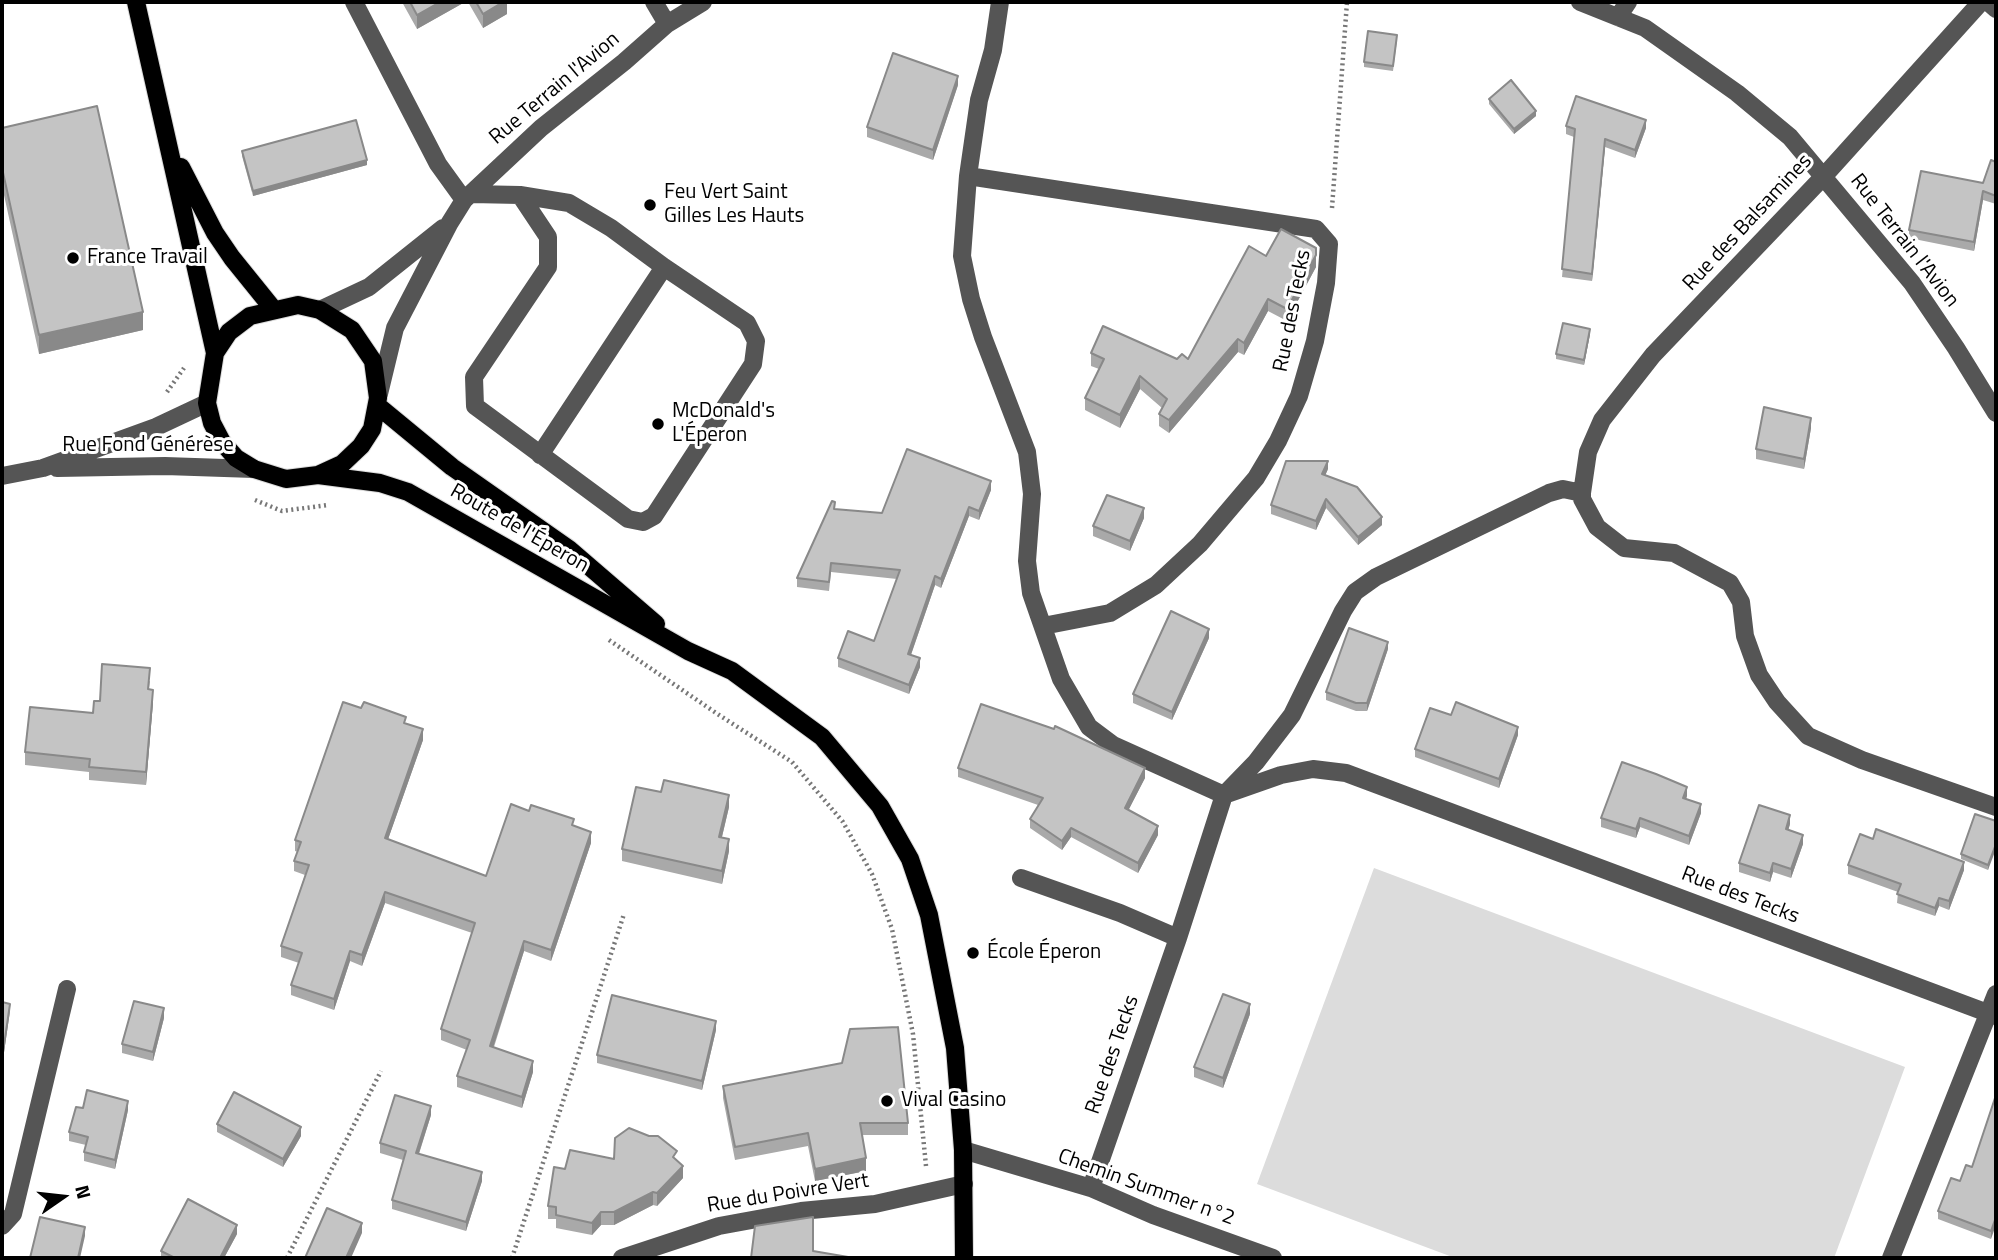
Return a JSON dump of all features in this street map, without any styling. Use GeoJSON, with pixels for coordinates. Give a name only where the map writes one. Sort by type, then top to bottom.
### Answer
{"type":"FeatureCollection","features":[{"type":"Feature","properties":{"kind":"main road"},"geometry":{"type":"LineString","coordinates":[[136,2],[215,354],[207,403],[212,424],[222,442],[236,458],[254,469],[286,479],[318,475],[342,464],[361,446],[372,429],[378,402],[373,361],[352,330],[320,310],[298,305],[250,316],[229,332],[215,354]]}},
{"type":"Feature","properties":{"kind":"main road"},"geometry":{"type":"LineString","coordinates":[[169,143],[215,233],[274,310]]}},
{"type":"Feature","properties":{"kind":"main road","name":"Route de l'Éperon"},"geometry":{"type":"LineString","coordinates":[[378,402],[452,467],[569,550],[688,651]]}},
{"type":"Feature","properties":{"kind":"main road","name":"Route de l'Éperon"},"geometry":{"type":"LineString","coordinates":[[318,475],[380,483],[408,492],[688,651],[732,671],[822,737],[880,806],[910,859],[929,915],[955,1048],[963,1150],[964,1258]]}},
{"type":"Feature","properties":{"kind":"street"},"geometry":{"type":"LineString","coordinates":[[354,2],[439,164],[468,197],[520,195],[569,203],[611,228],[747,323],[756,341],[752,364],[654,516],[643,522],[628,520],[475,406],[474,377],[548,267],[548,237],[520,195]]}},
{"type":"Feature","properties":{"kind":"street"},"geometry":{"type":"LineString","coordinates":[[654,2],[667,24]]}},
{"type":"Feature","properties":{"kind":"street","name":"Rue Terrain l'Avion"},"geometry":{"type":"LineString","coordinates":[[378,402],[395,328],[449,224],[468,197],[541,128],[667,24],[703,2]]}},
{"type":"Feature","properties":{"kind":"street"},"geometry":{"type":"LineString","coordinates":[[1000,2],[993,50],[979,100],[968,176],[962,257],[983,337],[1027,452],[1032,494],[1027,561],[1031,593],[1061,679],[1089,727],[1113,745],[1224,795],[1256,762],[1292,715],[1355,592],[1376,577],[1549,493],[1563,489],[1582,493],[1582,499],[1597,527],[1623,548],[1674,552],[1730,583],[1741,602],[1745,636],[1759,675],[1777,702],[1808,736],[1862,760],[1996,807]]}},
{"type":"Feature","properties":{"kind":"street","name":"Rue Terrain l'Avion"},"geometry":{"type":"LineString","coordinates":[[1580,2],[1623,9],[1645,28],[1737,93],[1790,137],[1912,283],[1996,413]]}},
{"type":"Feature","properties":{"kind":"street","name":"Rue des Balsamines"},"geometry":{"type":"LineString","coordinates":[[1582,493],[1588,452],[1602,420],[1653,355],[1824,176],[1981,2]]}},
{"type":"Feature","properties":{"kind":"street"},"geometry":{"type":"LineString","coordinates":[[1988,2],[1996,9]]}},
{"type":"Feature","properties":{"kind":"street","name":"Rue des Tecks"},"geometry":{"type":"LineString","coordinates":[[968,176],[1316,229],[1329,244],[1324,295],[1315,341],[1299,396],[1278,441],[1256,478],[1200,544],[1156,585],[1110,613],[1043,626]]}},
{"type":"Feature","properties":{"kind":"street","name":"Rue Terrain l'Avion"},"geometry":{"type":"LineString","coordinates":[[320,310],[369,288],[449,224]]}},
{"type":"Feature","properties":{"kind":"street"},"geometry":{"type":"LineString","coordinates":[[540,455],[664,267]]}},
{"type":"Feature","properties":{"kind":"street","name":"Rue Fond Générèse"},"geometry":{"type":"LineString","coordinates":[[2,476],[43,468],[156,427],[207,403]]}},
{"type":"Feature","properties":{"kind":"street","name":"Rue Fond Générèse"},"geometry":{"type":"LineString","coordinates":[[43,468],[165,466],[254,469]]}},
{"type":"Feature","properties":{"kind":"street","name":"Rue des Tecks"},"geometry":{"type":"LineString","coordinates":[[1091,1188],[1178,938],[1224,795],[1281,775],[1313,769],[1346,773],[1993,1015]]}},
{"type":"Feature","properties":{"kind":"street"},"geometry":{"type":"LineString","coordinates":[[1020,878],[1119,912],[1178,938]]}},
{"type":"Feature","properties":{"kind":"street"},"geometry":{"type":"LineString","coordinates":[[2,1226],[13,1214],[66,989]]}},
{"type":"Feature","properties":{"kind":"street"},"geometry":{"type":"LineString","coordinates":[[1891,1258],[1993,1015],[1996,994]]}},
{"type":"Feature","properties":{"kind":"street","name":"Chemin Summer n°2"},"geometry":{"type":"LineString","coordinates":[[963,1150],[1091,1188],[1153,1215],[1273,1258]]}},
{"type":"Feature","properties":{"kind":"street","name":"Rue du Poivre Vert"},"geometry":{"type":"LineString","coordinates":[[622,1258],[719,1226],[801,1211],[875,1203],[964,1180]]}},
{"type":"Feature","properties":{"kind":"path"},"geometry":{"type":"LineString","coordinates":[[1329,244],[1347,2]]}},
{"type":"Feature","properties":{"kind":"path"},"geometry":{"type":"LineString","coordinates":[[607,638],[792,762],[843,822],[872,874],[892,929],[913,1034],[926,1166],[964,1180]]}},
{"type":"Feature","properties":{"kind":"path"},"geometry":{"type":"LineString","coordinates":[[512,1258],[624,914]]}},
{"type":"Feature","properties":{"kind":"path"},"geometry":{"type":"LineString","coordinates":[[287,1258],[381,1072]]}},
{"type":"Feature","properties":{"kind":"shaded area"},"geometry":{"type":"Polygon","coordinates":[[[1374,868],[1905,1067],[1834,1258],[1455,1258],[1257,1184],[1374,868]]]}},
{"type":"Feature","properties":{"kind":"building"},"geometry":{"type":"Polygon","coordinates":[[[410,2],[440,2],[417,15],[410,2]]]}},
{"type":"Feature","properties":{"kind":"building"},"geometry":{"type":"Polygon","coordinates":[[[476,2],[503,2],[483,14],[476,2]]]}},
{"type":"Feature","properties":{"kind":"building"},"geometry":{"type":"Polygon","coordinates":[[[1368,31],[1397,35],[1393,66],[1364,62],[1368,31]]]}},
{"type":"Feature","properties":{"kind":"building"},"geometry":{"type":"Polygon","coordinates":[[[893,53],[958,76],[933,150],[867,127],[893,53]]]}},
{"type":"Feature","properties":{"kind":"building"},"geometry":{"type":"Polygon","coordinates":[[[1511,80],[1536,111],[1514,129],[1489,99],[1511,80]]]}},
{"type":"Feature","properties":{"kind":"building"},"geometry":{"type":"Polygon","coordinates":[[[1576,96],[1646,120],[1635,150],[1605,139],[1592,274],[1562,269],[1575,129],[1566,126],[1576,96]]]}},
{"type":"Feature","properties":{"kind":"building","name":"France Travail"},"geometry":{"type":"Polygon","coordinates":[[[97,106],[143,312],[39,335],[2,168],[2,128],[97,106]]]}},
{"type":"Feature","properties":{"kind":"building"},"geometry":{"type":"Polygon","coordinates":[[[356,120],[367,160],[253,191],[242,151],[356,120]]]}},
{"type":"Feature","properties":{"kind":"building"},"geometry":{"type":"Polygon","coordinates":[[[1991,160],[1996,162],[1996,196],[1983,191],[1974,242],[1909,230],[1921,171],[1983,183],[1991,160]]]}},
{"type":"Feature","properties":{"kind":"building"},"geometry":{"type":"Polygon","coordinates":[[[1281,229],[1316,248],[1316,255],[1287,309],[1268,299],[1244,343],[1238,339],[1169,420],[1159,414],[1167,399],[1140,376],[1120,415],[1085,398],[1104,359],[1091,353],[1103,326],[1177,359],[1182,354],[1188,359],[1249,246],[1266,256],[1281,229]]]}},
{"type":"Feature","properties":{"kind":"building"},"geometry":{"type":"Polygon","coordinates":[[[1563,323],[1590,329],[1584,360],[1556,354],[1563,323]]]}},
{"type":"Feature","properties":{"kind":"building"},"geometry":{"type":"Polygon","coordinates":[[[1764,407],[1811,418],[1804,459],[1756,449],[1764,407]]]}},
{"type":"Feature","properties":{"kind":"building"},"geometry":{"type":"Polygon","coordinates":[[[907,449],[991,481],[979,511],[969,507],[941,579],[935,576],[908,654],[920,658],[909,685],[838,658],[848,631],[874,641],[900,570],[831,563],[829,582],[797,578],[832,501],[835,502],[834,509],[882,513],[907,449]]]}},
{"type":"Feature","properties":{"kind":"building"},"geometry":{"type":"Polygon","coordinates":[[[1286,461],[1328,461],[1322,474],[1357,487],[1382,517],[1358,537],[1326,499],[1316,521],[1271,505],[1286,461]]]}},
{"type":"Feature","properties":{"kind":"building"},"geometry":{"type":"Polygon","coordinates":[[[1107,495],[1144,508],[1130,541],[1093,526],[1107,495]]]}},
{"type":"Feature","properties":{"kind":"building"},"geometry":{"type":"Polygon","coordinates":[[[1171,611],[1209,629],[1172,712],[1133,694],[1171,611]]]}},
{"type":"Feature","properties":{"kind":"building"},"geometry":{"type":"Polygon","coordinates":[[[1349,628],[1388,642],[1367,703],[1356,703],[1326,692],[1349,628]]]}},
{"type":"Feature","properties":{"kind":"building"},"geometry":{"type":"Polygon","coordinates":[[[102,664],[150,668],[148,689],[153,690],[146,772],[89,767],[90,759],[25,752],[30,707],[93,713],[94,701],[100,701],[102,664]]]}},
{"type":"Feature","properties":{"kind":"building"},"geometry":{"type":"Polygon","coordinates":[[[343,702],[361,708],[364,702],[406,717],[404,723],[423,729],[385,838],[486,876],[511,804],[529,811],[531,805],[574,819],[572,825],[591,832],[551,950],[524,941],[490,1046],[533,1061],[522,1097],[457,1076],[470,1040],[441,1029],[475,923],[385,892],[362,955],[350,951],[334,999],[291,985],[302,953],[281,946],[309,865],[294,861],[301,842],[295,840],[343,702]]]}},
{"type":"Feature","properties":{"kind":"building"},"geometry":{"type":"Polygon","coordinates":[[[1456,702],[1518,727],[1499,779],[1415,749],[1430,708],[1451,715],[1456,702]]]}},
{"type":"Feature","properties":{"kind":"building"},"geometry":{"type":"Polygon","coordinates":[[[981,704],[1054,729],[1055,726],[1145,768],[1125,808],[1158,826],[1138,863],[1071,828],[1062,841],[1030,819],[1043,798],[958,768],[981,704]]]}},
{"type":"Feature","properties":{"kind":"building"},"geometry":{"type":"Polygon","coordinates":[[[1622,762],[1687,787],[1683,798],[1701,804],[1689,836],[1640,818],[1636,829],[1601,818],[1622,762]]]}},
{"type":"Feature","properties":{"kind":"building"},"geometry":{"type":"Polygon","coordinates":[[[664,780],[729,795],[719,837],[729,839],[722,871],[622,849],[636,787],[661,792],[664,780]]]}},
{"type":"Feature","properties":{"kind":"building"},"geometry":{"type":"Polygon","coordinates":[[[1759,805],[1790,815],[1786,829],[1803,835],[1791,869],[1773,863],[1770,873],[1739,863],[1759,805]]]}},
{"type":"Feature","properties":{"kind":"building"},"geometry":{"type":"Polygon","coordinates":[[[1975,814],[1996,821],[1996,844],[1988,865],[1961,854],[1975,814]]]}},
{"type":"Feature","properties":{"kind":"building"},"geometry":{"type":"Polygon","coordinates":[[[1876,829],[1964,862],[1949,901],[1939,898],[1935,908],[1897,894],[1901,884],[1848,865],[1860,834],[1873,839],[1876,829]]]}},
{"type":"Feature","properties":{"kind":"building"},"geometry":{"type":"Polygon","coordinates":[[[1223,994],[1250,1004],[1223,1078],[1194,1067],[1223,994]]]}},
{"type":"Feature","properties":{"kind":"building"},"geometry":{"type":"Polygon","coordinates":[[[612,995],[716,1021],[702,1081],[597,1055],[612,995]]]}},
{"type":"Feature","properties":{"kind":"building"},"geometry":{"type":"Polygon","coordinates":[[[134,1001],[164,1008],[153,1052],[122,1044],[134,1001]]]}},
{"type":"Feature","properties":{"kind":"building"},"geometry":{"type":"Polygon","coordinates":[[[2,1002],[10,1004],[2,1059],[2,1002]]]}},
{"type":"Feature","properties":{"kind":"building"},"geometry":{"type":"Polygon","coordinates":[[[898,1027],[908,1123],[860,1123],[866,1158],[815,1169],[808,1133],[735,1147],[723,1086],[842,1063],[850,1029],[898,1027]]]}},
{"type":"Feature","properties":{"kind":"building"},"geometry":{"type":"Polygon","coordinates":[[[87,1090],[128,1101],[115,1160],[84,1152],[88,1137],[69,1132],[76,1107],[83,1108],[87,1090]]]}},
{"type":"Feature","properties":{"kind":"building"},"geometry":{"type":"Polygon","coordinates":[[[234,1092],[301,1127],[283,1159],[217,1124],[234,1092]]]}},
{"type":"Feature","properties":{"kind":"building"},"geometry":{"type":"Polygon","coordinates":[[[395,1095],[431,1106],[416,1153],[482,1172],[466,1222],[392,1200],[406,1151],[380,1143],[395,1095]]]}},
{"type":"Feature","properties":{"kind":"building"},"geometry":{"type":"Polygon","coordinates":[[[1996,1095],[1996,1217],[1991,1231],[1938,1211],[1951,1178],[1960,1181],[1966,1165],[1972,1167],[1996,1095]]]}},
{"type":"Feature","properties":{"kind":"building"},"geometry":{"type":"Polygon","coordinates":[[[629,1128],[649,1136],[658,1136],[677,1151],[673,1157],[683,1166],[657,1193],[653,1192],[614,1212],[601,1212],[592,1223],[556,1215],[556,1207],[548,1206],[554,1167],[565,1169],[570,1150],[614,1159],[615,1138],[629,1128]]]}},
{"type":"Feature","properties":{"kind":"building"},"geometry":{"type":"Polygon","coordinates":[[[188,1199],[237,1225],[220,1258],[175,1258],[161,1251],[188,1199]]]}},
{"type":"Feature","properties":{"kind":"building"},"geometry":{"type":"Polygon","coordinates":[[[327,1208],[362,1223],[346,1258],[305,1258],[327,1208]]]}},
{"type":"Feature","properties":{"kind":"building"},"geometry":{"type":"Polygon","coordinates":[[[40,1217],[85,1227],[78,1258],[30,1258],[40,1217]]]}},
{"type":"Feature","properties":{"kind":"building"},"geometry":{"type":"Polygon","coordinates":[[[813,1217],[813,1251],[854,1258],[751,1258],[755,1226],[813,1217]]]}},
{"type":"Feature","properties":{"kind":"place","name":"Feu Vert Saint Gilles Les Hauts"},"geometry":{"type":"Point","coordinates":[650,205]}},
{"type":"Feature","properties":{"kind":"place","name":"France Travail"},"geometry":{"type":"Point","coordinates":[73,258]}},
{"type":"Feature","properties":{"kind":"place","name":"McDonald's L'Éperon"},"geometry":{"type":"Point","coordinates":[658,424]}},
{"type":"Feature","properties":{"kind":"place","name":"École Éperon"},"geometry":{"type":"Point","coordinates":[973,953]}},
{"type":"Feature","properties":{"kind":"place","name":"Vival Casino"},"geometry":{"type":"Point","coordinates":[887,1101]}}]}
